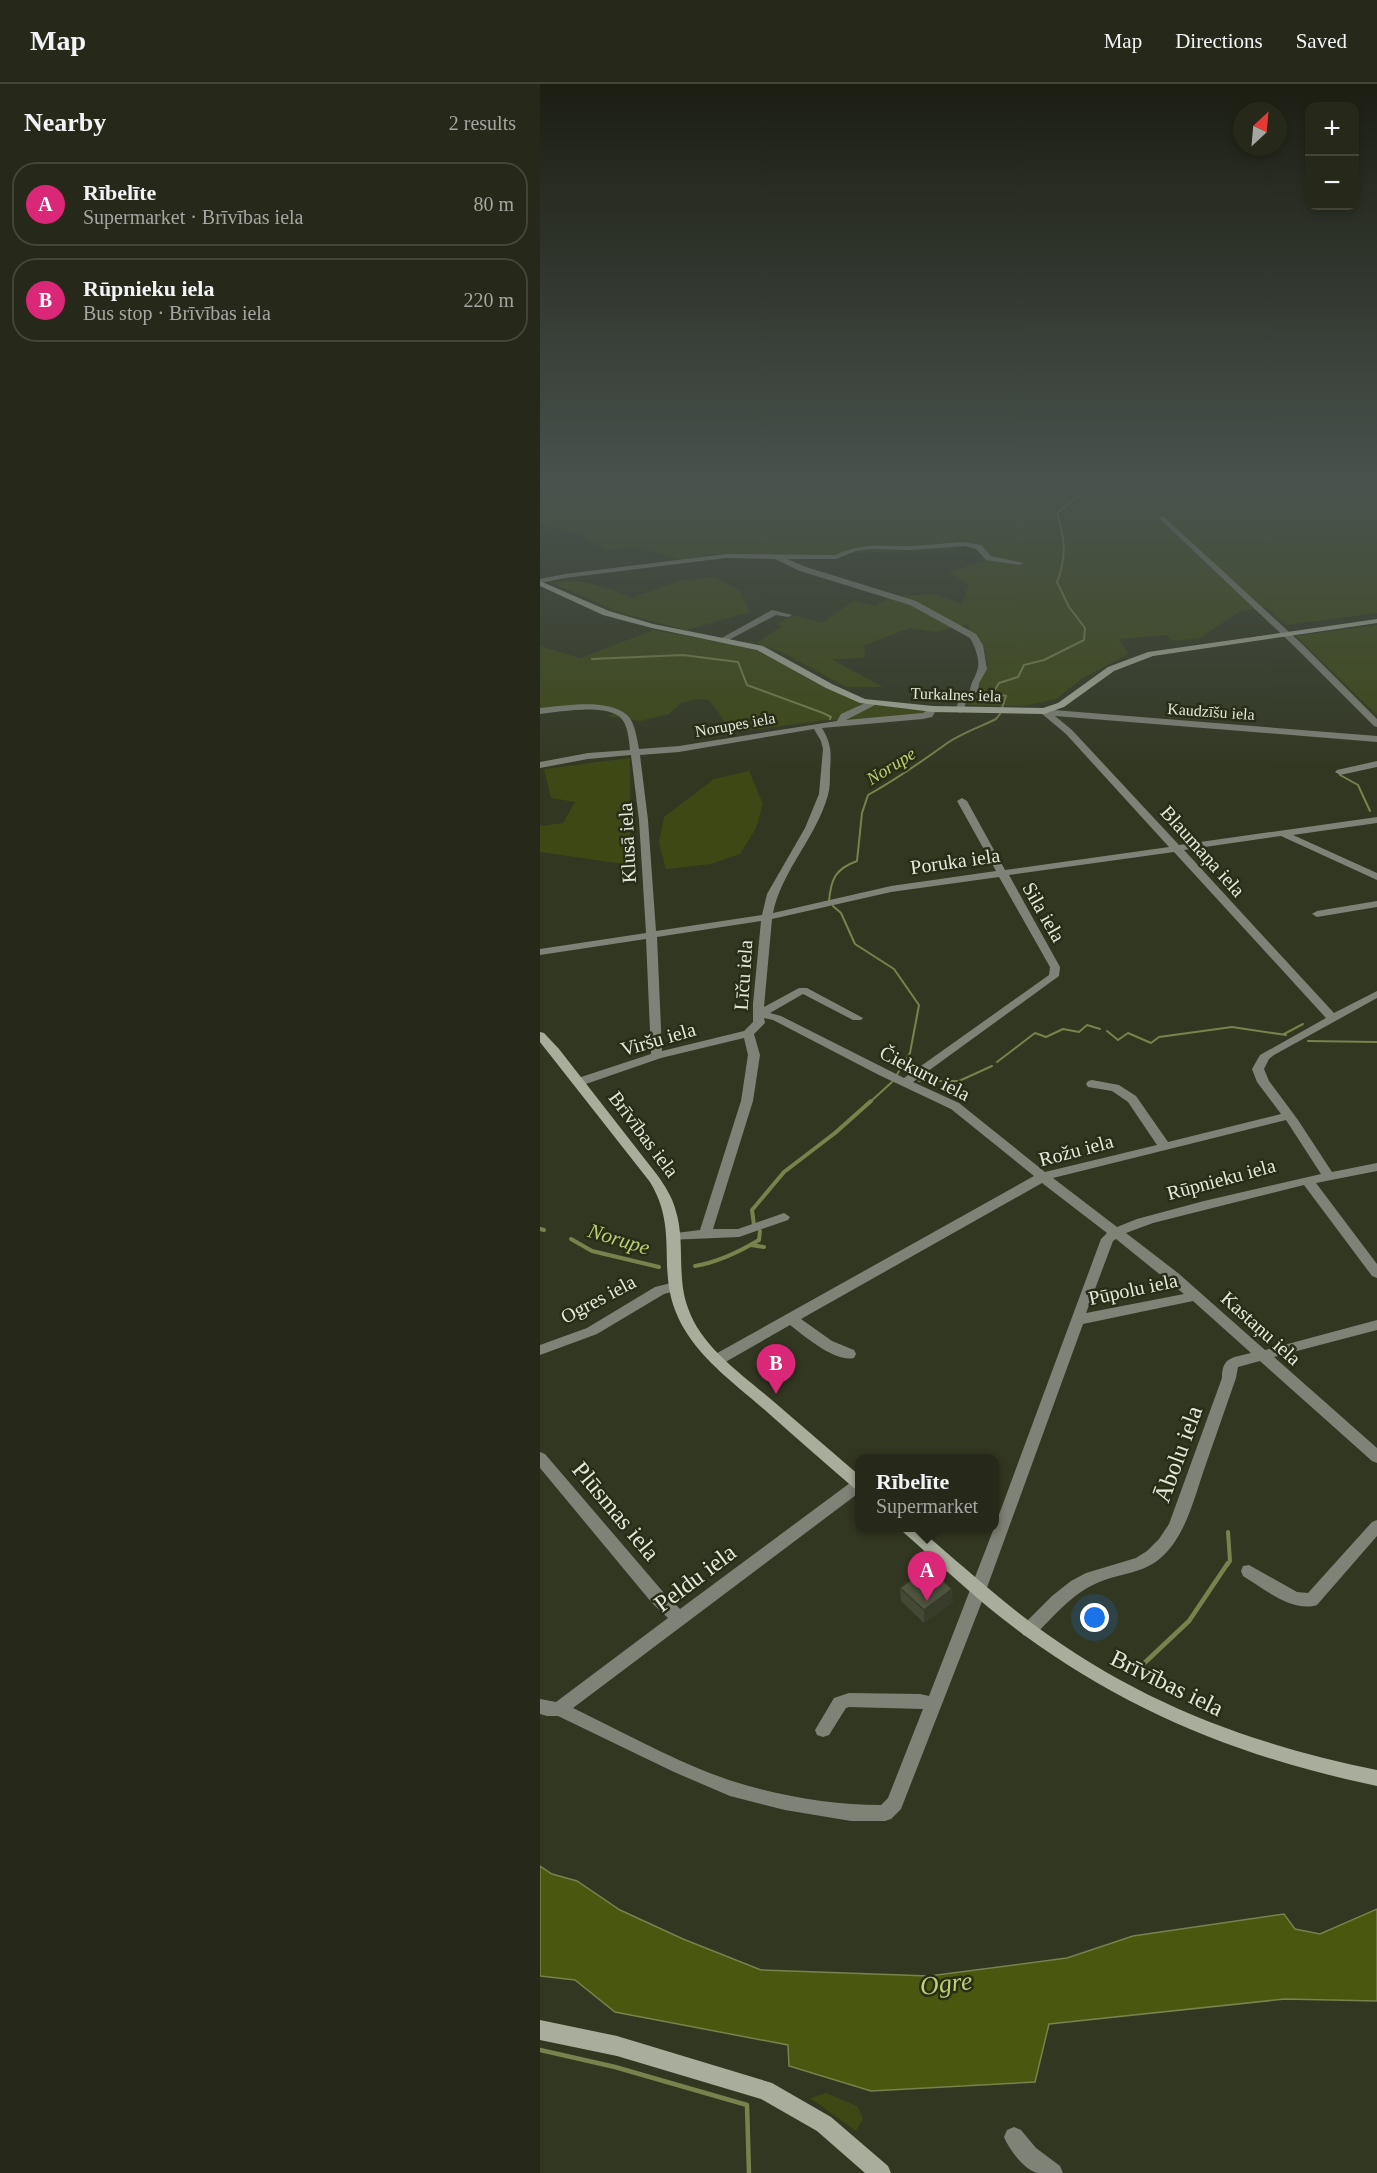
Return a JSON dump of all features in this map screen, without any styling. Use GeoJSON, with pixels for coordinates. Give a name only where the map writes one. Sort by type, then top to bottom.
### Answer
{"type":"FeatureCollection","features":[{"type":"Feature","properties":{"kind":"main road","name":"Turkalnes iela"},"geometry":{"type":"LineString","coordinates":[[541,582],[606,613],[652,626],[760,648],[844,694],[872,703],[933,709],[1044,711],[1061,705],[1111,669],[1142,656],[1170,650],[1377,621]]}},
{"type":"Feature","properties":{"kind":"main road","name":"Brīvības iela"},"geometry":{"type":"LineString","coordinates":[[540,1035],[654,1179],[669,1210],[673,1237],[675,1287],[684,1315],[701,1342],[717,1360],[855,1481]]}},
{"type":"Feature","properties":{"kind":"main road","name":"Brīvības iela"},"geometry":{"type":"LineString","coordinates":[[914,1532],[1029,1630],[1075,1662],[1127,1693],[1224,1738],[1302,1763],[1377,1778]]}},
{"type":"Feature","properties":{"kind":"main road"},"geometry":{"type":"LineString","coordinates":[[540,2030],[617,2046],[765,2090],[824,2124],[881,2173]]}},
{"type":"Feature","properties":{"kind":"street"},"geometry":{"type":"LineString","coordinates":[[847,582],[913,603],[973,636],[979,645],[983,669],[975,683],[974,691],[962,700],[960,710]]}},
{"type":"Feature","properties":{"kind":"street"},"geometry":{"type":"LineString","coordinates":[[1231,582],[1377,723]]}},
{"type":"Feature","properties":{"kind":"street"},"geometry":{"type":"LineString","coordinates":[[722,640],[775,612],[788,615]]}},
{"type":"Feature","properties":{"kind":"street"},"geometry":{"type":"LineString","coordinates":[[840,723],[844,716],[872,703]]}},
{"type":"Feature","properties":{"kind":"street","name":"Klusā iela"},"geometry":{"type":"LineString","coordinates":[[540,711],[586,708],[618,714],[630,724],[637,752],[643,800],[657,1056]]}},
{"type":"Feature","properties":{"kind":"street","name":"Norupes iela"},"geometry":{"type":"LineString","coordinates":[[540,765],[588,756],[679,749],[816,726],[923,716],[929,715],[933,709]]}},
{"type":"Feature","properties":{"kind":"street","name":"Kaudzīšu iela"},"geometry":{"type":"LineString","coordinates":[[1044,711],[1068,715],[1377,739]]}},
{"type":"Feature","properties":{"kind":"street","name":"Blaumaņa iela"},"geometry":{"type":"LineString","coordinates":[[1044,711],[1095,759],[1175,849],[1333,1018]]}},
{"type":"Feature","properties":{"kind":"street","name":"Līču iela"},"geometry":{"type":"LineString","coordinates":[[705,1234],[747,1101],[754,1055],[748,1033],[759,1023],[758,1004],[767,917],[772,894],[810,828],[824,794],[827,749],[816,726]]}},
{"type":"Feature","properties":{"kind":"street"},"geometry":{"type":"LineString","coordinates":[[1340,772],[1377,764]]}},
{"type":"Feature","properties":{"kind":"street","name":"Sila iela"},"geometry":{"type":"LineString","coordinates":[[905,1083],[1054,976],[1055,967],[1000,873],[962,801]]}},
{"type":"Feature","properties":{"kind":"street","name":"Poruka iela"},"geometry":{"type":"LineString","coordinates":[[540,952],[767,917],[891,889],[1377,820]]}},
{"type":"Feature","properties":{"kind":"street"},"geometry":{"type":"LineString","coordinates":[[1284,834],[1377,877]]}},
{"type":"Feature","properties":{"kind":"street"},"geometry":{"type":"LineString","coordinates":[[1317,914],[1377,903]]}},
{"type":"Feature","properties":{"kind":"street"},"geometry":{"type":"LineString","coordinates":[[760,1014],[803,990],[857,1018]]}},
{"type":"Feature","properties":{"kind":"street"},"geometry":{"type":"LineString","coordinates":[[1329,1176],[1263,1082],[1258,1069],[1260,1063],[1270,1053],[1377,994]]}},
{"type":"Feature","properties":{"kind":"street","name":"Čiekuru iela"},"geometry":{"type":"LineString","coordinates":[[760,1014],[777,1018],[955,1106],[1115,1232]]}},
{"type":"Feature","properties":{"kind":"street","name":"Viršu iela"},"geometry":{"type":"LineString","coordinates":[[579,1082],[657,1056],[748,1033]]}},
{"type":"Feature","properties":{"kind":"street"},"geometry":{"type":"LineString","coordinates":[[1092,1084],[1115,1088],[1132,1099],[1165,1147]]}},
{"type":"Feature","properties":{"kind":"street","name":"Rožu iela"},"geometry":{"type":"LineString","coordinates":[[717,1360],[1043,1177],[1288,1116]]}},
{"type":"Feature","properties":{"kind":"street","name":"Rūpnieku iela"},"geometry":{"type":"LineString","coordinates":[[1115,1232],[1241,1195],[1377,1167]]}},
{"type":"Feature","properties":{"kind":"street"},"geometry":{"type":"LineString","coordinates":[[1307,1180],[1377,1273]]}},
{"type":"Feature","properties":{"kind":"street"},"geometry":{"type":"LineString","coordinates":[[673,1237],[739,1233],[784,1217]]}},
{"type":"Feature","properties":{"kind":"street"},"geometry":{"type":"LineString","coordinates":[[540,1706],[547,1709],[559,1709],[680,1767],[730,1788],[785,1802],[867,1814],[885,1813],[895,1803],[979,1589],[1107,1239],[1115,1232]]}},
{"type":"Feature","properties":{"kind":"street","name":"Kastaņu iela"},"geometry":{"type":"LineString","coordinates":[[1115,1232],[1196,1296],[1377,1458]]}},
{"type":"Feature","properties":{"kind":"street","name":"Ogres iela"},"geometry":{"type":"LineString","coordinates":[[540,1350],[592,1331],[660,1290],[675,1287]]}},
{"type":"Feature","properties":{"kind":"street","name":"Pūpolu iela"},"geometry":{"type":"LineString","coordinates":[[1078,1320],[1196,1296]]}},
{"type":"Feature","properties":{"kind":"street"},"geometry":{"type":"LineString","coordinates":[[792,1319],[838,1353],[849,1354]]}},
{"type":"Feature","properties":{"kind":"street","name":"Ābolu iela"},"geometry":{"type":"LineString","coordinates":[[1029,1630],[1075,1587],[1090,1579],[1134,1568],[1145,1562],[1168,1541],[1176,1526],[1228,1378],[1229,1367],[1233,1363],[1377,1326]]}},
{"type":"Feature","properties":{"kind":"street","name":"Plūsmas iela"},"geometry":{"type":"LineString","coordinates":[[540,1458],[658,1598],[680,1620]]}},
{"type":"Feature","properties":{"kind":"street","name":"Peldu iela"},"geometry":{"type":"LineString","coordinates":[[559,1709],[855,1487]]}},
{"type":"Feature","properties":{"kind":"street"},"geometry":{"type":"LineString","coordinates":[[1249,1571],[1294,1598],[1311,1600],[1377,1526]]}},
{"type":"Feature","properties":{"kind":"street"},"geometry":{"type":"LineString","coordinates":[[824,1730],[840,1703],[849,1700],[920,1701],[934,1704]]}},
{"type":"Feature","properties":{"kind":"street"},"geometry":{"type":"LineString","coordinates":[[1014,2137],[1029,2155],[1053,2173]]}},
{"type":"Feature","properties":{"kind":"shaded area"},"geometry":{"type":"Polygon","coordinates":[[[587,582],[632,598],[674,582],[724,582],[740,591],[749,612],[687,630],[621,613],[552,583],[587,582]]]}},
{"type":"Feature","properties":{"kind":"shaded area"},"geometry":{"type":"Polygon","coordinates":[[[965,582],[1377,582],[1377,613],[1286,625],[1267,608],[1240,611],[1200,638],[1173,641],[1167,635],[1119,639],[1128,654],[1083,678],[1056,699],[1024,706],[968,705],[988,665],[982,641],[970,634],[968,624],[935,632],[910,628],[864,645],[865,658],[831,659],[883,687],[846,687],[784,653],[757,643],[782,626],[777,624],[793,615],[822,623],[854,601],[875,606],[890,597],[935,594],[962,604],[969,585],[965,582]]]}},
{"type":"Feature","properties":{"kind":"shaded area"},"geometry":{"type":"Polygon","coordinates":[[[1377,625],[1377,715],[1296,636],[1377,625]]]}},
{"type":"Feature","properties":{"kind":"shaded area"},"geometry":{"type":"Polygon","coordinates":[[[654,630],[752,648],[776,657],[854,700],[897,708],[954,711],[875,719],[825,720],[738,732],[729,727],[709,700],[697,699],[681,703],[669,714],[640,721],[607,716],[614,714],[609,711],[573,706],[540,708],[540,646],[580,658],[654,630]]]}},
{"type":"Feature","properties":{"kind":"shaded area"},"geometry":{"type":"Polygon","coordinates":[[[630,758],[630,865],[540,852],[540,826],[563,823],[575,802],[551,798],[544,769],[630,758]]]}},
{"type":"Feature","properties":{"kind":"shaded area"},"geometry":{"type":"Polygon","coordinates":[[[749,771],[763,804],[756,828],[740,854],[711,864],[666,869],[659,843],[664,817],[714,779],[749,771]]]}},
{"type":"Feature","properties":{"kind":"shaded area"},"geometry":{"type":"Polygon","coordinates":[[[826,2093],[857,2106],[863,2118],[856,2131],[810,2098],[826,2093]]]}},
{"type":"Feature","properties":{"kind":"water","name":"Ogre"},"geometry":{"type":"Polygon","coordinates":[[[540,1866],[552,1874],[577,1881],[620,1910],[683,1939],[761,1970],[929,1976],[1067,1958],[1133,1936],[1284,1914],[1295,1929],[1320,1934],[1377,1909],[1377,2001],[1285,1999],[1049,2024],[1035,2082],[871,2091],[789,2066],[788,2045],[615,2012],[575,1980],[540,1976],[540,1866]]]}},
{"type":"Feature","properties":{"kind":"building"},"geometry":{"type":"Polygon","coordinates":[[[928,1567],[952,1589],[924,1610],[900,1588],[928,1567]]]}},
{"type":"Feature","properties":{"kind":"waterway","name":"Norupe"},"geometry":{"type":"LineString","coordinates":[[1002,708],[1006,696],[993,693],[999,683],[1018,677],[1024,665],[1044,660],[1084,640],[1085,628],[1069,607],[1057,582]]}},
{"type":"Feature","properties":{"kind":"waterway"},"geometry":{"type":"LineString","coordinates":[[592,659],[683,655],[738,662],[747,685],[823,713],[831,717],[830,719]]}},
{"type":"Feature","properties":{"kind":"waterway","name":"Norupe"},"geometry":{"type":"LineString","coordinates":[[829,901],[835,876],[839,871],[857,861],[862,813],[868,795],[908,771],[952,740],[996,719],[1000,714]]}},
{"type":"Feature","properties":{"kind":"waterway"},"geometry":{"type":"LineString","coordinates":[[1340,775],[1358,785],[1370,811]]}},
{"type":"Feature","properties":{"kind":"waterway","name":"Norupe"},"geometry":{"type":"LineString","coordinates":[[833,906],[841,913],[855,944],[894,969],[919,1005],[910,1053],[896,1076]]}},
{"type":"Feature","properties":{"kind":"waterway"},"geometry":{"type":"LineString","coordinates":[[1284,1034],[1303,1024]]}},
{"type":"Feature","properties":{"kind":"waterway"},"geometry":{"type":"LineString","coordinates":[[997,1062],[1035,1033],[1046,1037],[1063,1029],[1079,1032],[1087,1025],[1100,1029]]}},
{"type":"Feature","properties":{"kind":"waterway"},"geometry":{"type":"LineString","coordinates":[[1107,1031],[1118,1040],[1128,1033],[1151,1043],[1159,1037],[1232,1027],[1286,1035]]}},
{"type":"Feature","properties":{"kind":"waterway"},"geometry":{"type":"LineString","coordinates":[[1308,1041],[1377,1042]]}},
{"type":"Feature","properties":{"kind":"waterway"},"geometry":{"type":"LineString","coordinates":[[919,1081],[959,1081],[992,1066]]}},
{"type":"Feature","properties":{"kind":"waterway","name":"Norupe"},"geometry":{"type":"LineString","coordinates":[[869,1103],[892,1082]]}},
{"type":"Feature","properties":{"kind":"waterway","name":"Norupe"},"geometry":{"type":"LineString","coordinates":[[754,1225],[752,1210],[784,1172],[835,1133],[871,1101]]}},
{"type":"Feature","properties":{"kind":"waterway","name":"Norupe"},"geometry":{"type":"LineString","coordinates":[[540,1229],[544,1230]]}},
{"type":"Feature","properties":{"kind":"waterway","name":"Norupe"},"geometry":{"type":"LineString","coordinates":[[695,1266],[721,1259],[744,1249],[759,1240],[760,1231]]}},
{"type":"Feature","properties":{"kind":"waterway","name":"Norupe"},"geometry":{"type":"LineString","coordinates":[[571,1239],[592,1251],[659,1267]]}},
{"type":"Feature","properties":{"kind":"waterway"},"geometry":{"type":"LineString","coordinates":[[751,1245],[764,1247]]}},
{"type":"Feature","properties":{"kind":"waterway"},"geometry":{"type":"LineString","coordinates":[[1227,1565],[1230,1561],[1228,1532]]}},
{"type":"Feature","properties":{"kind":"waterway"},"geometry":{"type":"LineString","coordinates":[[1137,1670],[1189,1621],[1228,1563]]}},
{"type":"Feature","properties":{"kind":"waterway"},"geometry":{"type":"LineString","coordinates":[[540,2050],[615,2067],[747,2105],[749,2173]]}},
{"type":"Feature","properties":{"kind":"place","name":"Rūpnieku iela"},"geometry":{"type":"Point","coordinates":[776,1394]}},
{"type":"Feature","properties":{"kind":"place","name":"Rībelīte"},"geometry":{"type":"Point","coordinates":[927,1601]}}]}
